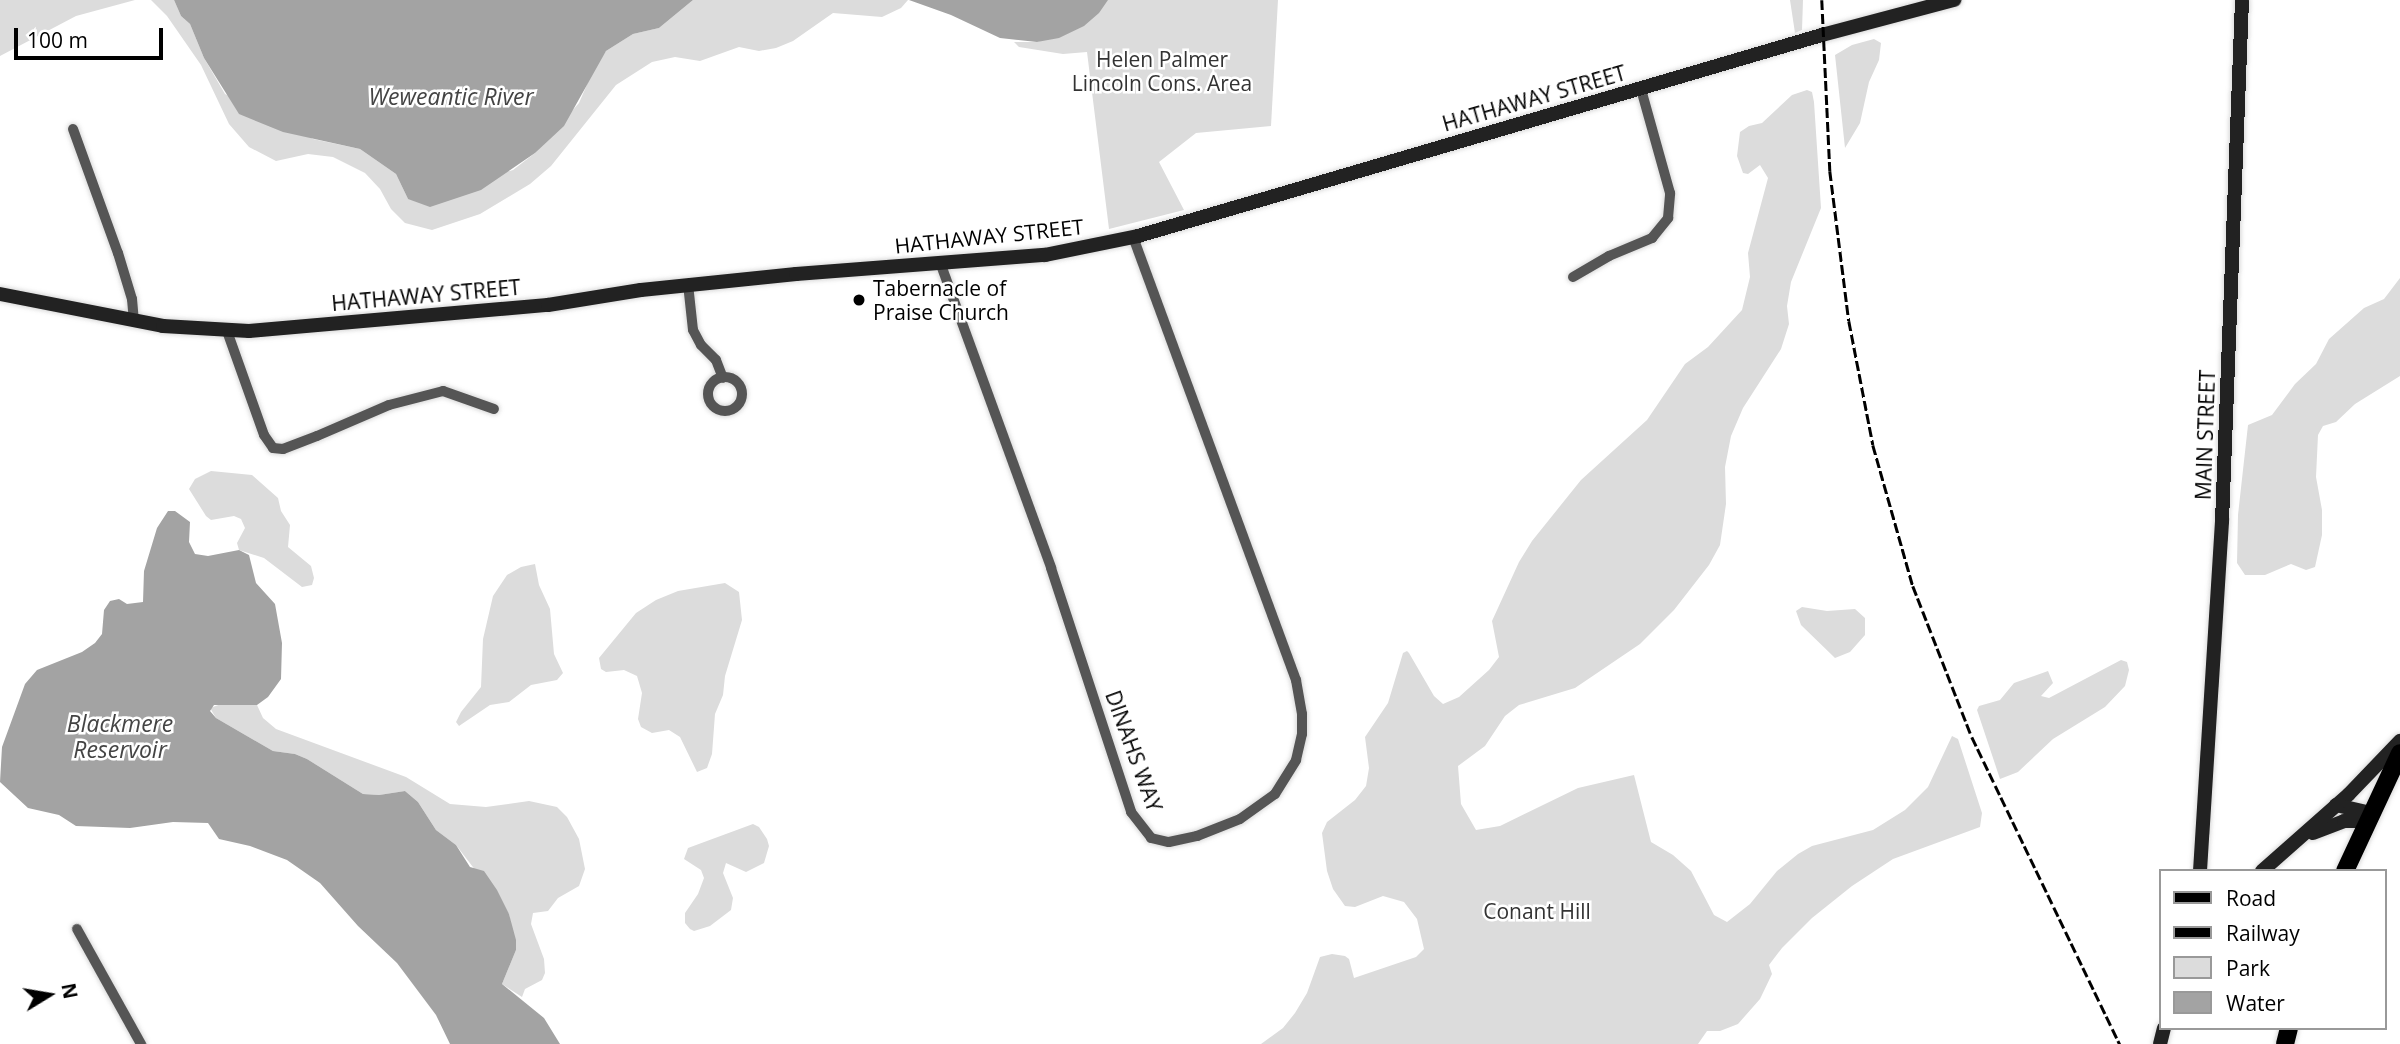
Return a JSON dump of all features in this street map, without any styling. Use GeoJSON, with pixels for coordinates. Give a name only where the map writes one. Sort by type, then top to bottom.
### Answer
{"type":"FeatureCollection","features":[{"type":"Feature","properties":{"kind":"main road"},"geometry":{"type":"LineString","coordinates":[[2347,869],[2400,752]]}},
{"type":"Feature","properties":{"kind":"street","name":"HATHAWAY STREET"},"geometry":{"type":"LineString","coordinates":[[0,294],[134,321],[227,331],[547,305],[688,285],[810,273],[1045,255],[1133,237],[1954,0]]}},
{"type":"Feature","properties":{"kind":"street","name":"MAIN STREET"},"geometry":{"type":"LineString","coordinates":[[2200,869],[2223,507],[2242,0]]}},
{"type":"Feature","properties":{"kind":"street"},"geometry":{"type":"LineString","coordinates":[[1573,277],[1609,256],[1652,238],[1668,218],[1670,194],[1641,89]]}},
{"type":"Feature","properties":{"kind":"street"},"geometry":{"type":"LineString","coordinates":[[73,129],[118,253],[132,299],[134,321]]}},
{"type":"Feature","properties":{"kind":"street","name":"DINAHS WAY"},"geometry":{"type":"LineString","coordinates":[[941,265],[1051,568],[1132,812],[1151,838],[1169,842],[1197,836],[1240,819],[1275,794],[1296,760],[1302,734],[1302,713],[1296,680],[1287,653],[1133,237]]}},
{"type":"Feature","properties":{"kind":"street"},"geometry":{"type":"LineString","coordinates":[[688,285],[693,330],[701,345],[716,360],[723,377]]}},
{"type":"Feature","properties":{"kind":"street"},"geometry":{"type":"LineString","coordinates":[[227,331],[264,435],[274,448],[283,449],[389,405],[443,391],[494,409]]}},
{"type":"Feature","properties":{"kind":"street"},"geometry":{"type":"LineString","coordinates":[[2264,869],[2336,805],[2400,741]]}},
{"type":"Feature","properties":{"kind":"street"},"geometry":{"type":"LineString","coordinates":[[2336,805],[2369,817]]}},
{"type":"Feature","properties":{"kind":"street"},"geometry":{"type":"LineString","coordinates":[[2291,845],[2325,826],[2369,817]]}},
{"type":"Feature","properties":{"kind":"street"},"geometry":{"type":"LineString","coordinates":[[77,929],[141,1044]]}},
{"type":"Feature","properties":{"kind":"green space"},"geometry":{"type":"Polygon","coordinates":[[[0,0],[135,0],[76,16],[0,56],[0,0]]]}},
{"type":"Feature","properties":{"kind":"green space"},"geometry":{"type":"Polygon","coordinates":[[[151,0],[174,0],[181,16],[190,24],[204,58],[225,94],[313,139],[360,149],[396,174],[408,199],[513,170],[535,153],[579,103],[595,66],[606,51],[633,34],[659,28],[693,0],[908,0],[901,8],[882,17],[833,13],[793,41],[776,48],[759,51],[739,47],[700,61],[675,57],[652,62],[616,85],[551,166],[530,184],[480,214],[432,230],[405,223],[391,209],[380,189],[365,173],[333,157],[308,154],[276,161],[249,147],[229,124],[201,65],[167,16],[151,0]]]}},
{"type":"Feature","properties":{"kind":"green space","name":"Helen Palmer Lincoln Cons. Area"},"geometry":{"type":"Polygon","coordinates":[[[1094,0],[1278,0],[1271,126],[1196,133],[1159,162],[1184,210],[1109,229],[1087,52],[1063,54],[1019,47],[1014,42],[1037,42],[1072,31],[1094,0]]]}},
{"type":"Feature","properties":{"kind":"green space"},"geometry":{"type":"Polygon","coordinates":[[[1790,0],[1803,0],[1802,30],[1795,33],[1790,0]]]}},
{"type":"Feature","properties":{"kind":"green space"},"geometry":{"type":"Polygon","coordinates":[[[1874,39],[1881,43],[1879,60],[1869,82],[1860,123],[1845,148],[1835,55],[1852,45],[1874,39]]]}},
{"type":"Feature","properties":{"kind":"green space","name":"Conant Hill"},"geometry":{"type":"Polygon","coordinates":[[[1807,90],[1812,92],[1814,102],[1821,208],[1791,282],[1787,306],[1789,324],[1781,349],[1743,408],[1731,436],[1725,467],[1726,504],[1720,545],[1709,565],[1674,610],[1640,644],[1575,688],[1519,705],[1505,716],[1485,746],[1458,766],[1461,804],[1476,830],[1500,826],[1578,788],[1634,775],[1651,842],[1673,855],[1691,871],[1714,915],[1727,922],[1750,904],[1777,871],[1798,854],[1812,846],[1873,830],[1905,810],[1928,787],[1952,736],[1958,739],[1982,813],[1980,827],[1893,859],[1852,886],[1812,918],[1782,948],[1769,965],[1772,974],[1760,999],[1738,1024],[1720,1031],[1707,1031],[1698,1044],[1261,1044],[1283,1028],[1295,1013],[1307,993],[1320,957],[1332,954],[1345,956],[1349,959],[1354,978],[1416,957],[1424,949],[1417,919],[1404,902],[1383,896],[1355,907],[1345,906],[1333,889],[1327,871],[1322,833],[1327,822],[1355,800],[1366,786],[1369,768],[1365,737],[1388,703],[1403,653],[1409,653],[1434,696],[1443,704],[1459,697],[1489,670],[1499,657],[1492,621],[1519,562],[1532,541],[1581,480],[1647,420],[1685,364],[1708,347],[1742,310],[1750,277],[1748,253],[1768,178],[1760,165],[1748,174],[1743,173],[1737,156],[1740,132],[1749,126],[1762,123],[1792,95],[1807,90]]]}},
{"type":"Feature","properties":{"kind":"green space"},"geometry":{"type":"Polygon","coordinates":[[[2400,278],[2400,376],[2355,404],[2336,422],[2323,426],[2318,435],[2316,477],[2322,510],[2322,535],[2315,567],[2306,570],[2291,564],[2265,575],[2245,575],[2237,563],[2238,515],[2248,425],[2272,415],[2295,384],[2316,364],[2329,339],[2364,308],[2384,299],[2400,278]]]}},
{"type":"Feature","properties":{"kind":"green space"},"geometry":{"type":"Polygon","coordinates":[[[211,471],[252,475],[278,498],[281,511],[290,525],[288,547],[311,566],[314,578],[312,585],[302,587],[264,558],[239,550],[237,543],[245,528],[241,519],[234,516],[211,520],[206,516],[189,489],[195,479],[211,471]]]}},
{"type":"Feature","properties":{"kind":"green space"},"geometry":{"type":"Polygon","coordinates":[[[535,564],[539,585],[550,609],[554,654],[563,673],[557,680],[531,685],[509,702],[490,705],[459,726],[456,722],[461,712],[481,687],[483,639],[493,596],[507,575],[521,567],[535,564]]]}},
{"type":"Feature","properties":{"kind":"green space"},"geometry":{"type":"Polygon","coordinates":[[[725,583],[739,592],[742,620],[725,676],[723,695],[715,714],[712,754],[707,768],[697,772],[680,737],[669,730],[652,733],[641,727],[638,719],[642,693],[637,676],[624,670],[606,672],[601,669],[599,658],[636,613],[656,600],[678,591],[725,583]]]}},
{"type":"Feature","properties":{"kind":"green space"},"geometry":{"type":"Polygon","coordinates":[[[1802,607],[1827,611],[1855,609],[1865,618],[1865,635],[1850,652],[1835,658],[1801,625],[1796,611],[1802,607]]]}},
{"type":"Feature","properties":{"kind":"green space"},"geometry":{"type":"Polygon","coordinates":[[[2121,660],[2127,662],[2129,670],[2125,686],[2105,707],[2053,739],[2018,772],[2000,779],[1977,710],[1979,706],[2000,700],[2014,683],[2048,671],[2053,683],[2041,696],[2049,698],[2121,660]]]}},
{"type":"Feature","properties":{"kind":"green space"},"geometry":{"type":"Polygon","coordinates":[[[224,703],[257,705],[263,718],[276,729],[406,777],[450,804],[486,807],[529,801],[557,807],[567,817],[579,839],[585,869],[579,886],[558,898],[548,911],[533,913],[531,924],[544,959],[545,973],[542,980],[525,989],[522,997],[502,984],[516,950],[509,914],[456,845],[436,830],[418,802],[405,791],[379,795],[363,794],[307,759],[295,754],[273,751],[216,718],[210,708],[224,703]]]}},
{"type":"Feature","properties":{"kind":"green space"},"geometry":{"type":"Polygon","coordinates":[[[753,824],[759,827],[769,846],[764,863],[746,872],[726,863],[723,873],[733,898],[731,910],[710,926],[694,931],[690,929],[685,923],[685,913],[698,894],[704,878],[701,870],[684,859],[688,848],[753,824]]]}},
{"type":"Feature","properties":{"kind":"water","name":"Weweantic River"},"geometry":{"type":"Polygon","coordinates":[[[174,0],[693,0],[659,28],[633,34],[606,51],[564,126],[535,153],[481,190],[430,207],[408,199],[396,174],[360,149],[283,132],[239,114],[204,58],[190,24],[181,16],[174,0]]]}},
{"type":"Feature","properties":{"kind":"water"},"geometry":{"type":"Polygon","coordinates":[[[909,0],[1108,0],[1099,13],[1084,26],[1059,38],[1037,42],[1000,38],[951,15],[909,0]]]}},
{"type":"Feature","properties":{"kind":"water","name":"Blackmere Reservoir"},"geometry":{"type":"Polygon","coordinates":[[[168,511],[175,511],[190,522],[189,542],[195,554],[208,556],[239,550],[249,555],[256,583],[275,604],[282,643],[281,679],[268,697],[257,705],[214,705],[210,711],[216,718],[273,751],[295,754],[307,759],[363,794],[379,795],[405,791],[418,802],[436,830],[456,845],[470,867],[484,871],[497,890],[509,914],[516,940],[516,950],[502,984],[544,1018],[560,1044],[450,1044],[436,1015],[397,963],[358,926],[320,883],[287,860],[250,846],[219,839],[208,823],[173,822],[130,828],[76,826],[59,815],[28,808],[0,782],[2,747],[25,684],[37,670],[82,652],[95,643],[102,634],[104,610],[110,601],[119,599],[127,604],[143,602],[144,571],[157,528],[168,511]]]}},
{"type":"Feature","properties":{"kind":"railway"},"geometry":{"type":"LineString","coordinates":[[1822,0],[1830,171],[1849,321],[1873,445],[1913,586],[1972,737],[2120,1044]]}},
{"type":"Feature","properties":{"kind":"place","name":"Tabernacle of Praise Church"},"geometry":{"type":"Point","coordinates":[859,300]}}]}
